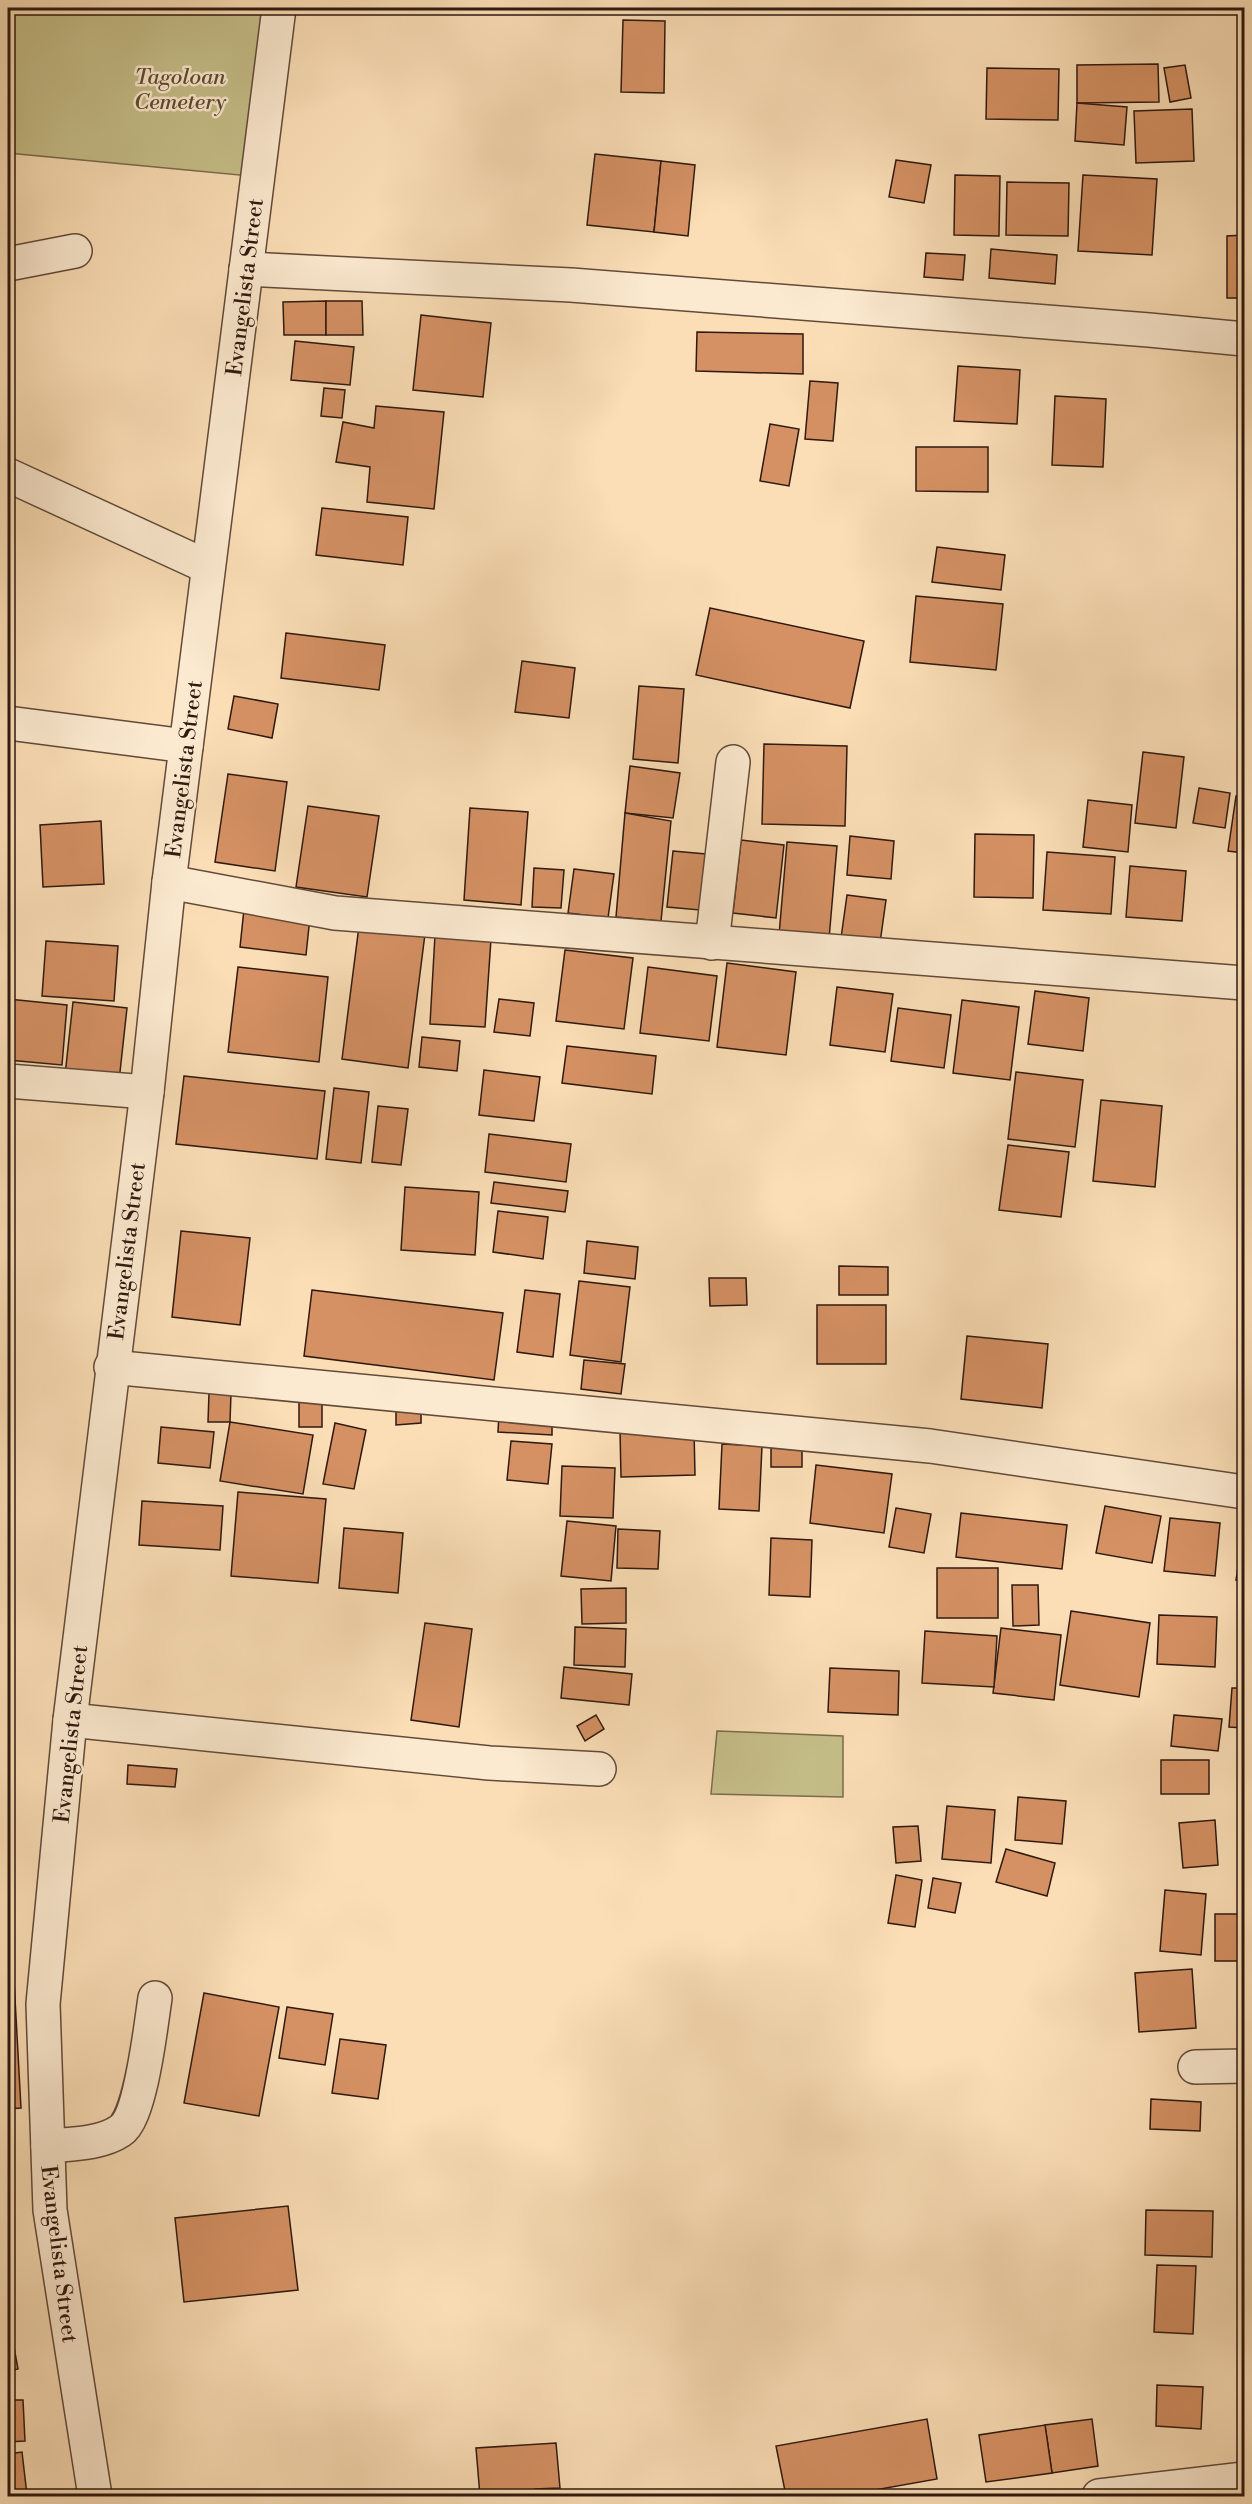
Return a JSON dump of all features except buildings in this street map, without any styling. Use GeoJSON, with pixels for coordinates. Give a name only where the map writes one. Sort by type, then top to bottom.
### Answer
{"type":"FeatureCollection","features":[{"type":"Feature","properties":{"kind":"street","name":"Evangelista Street"},"geometry":{"type":"LineString","coordinates":[[95,2496],[50,2210],[43,2004],[70,1720],[111,1367],[147,1092],[169,882],[279,8]]}},
{"type":"Feature","properties":{"kind":"street"},"geometry":{"type":"LineString","coordinates":[[8,264],[75,251]]}},
{"type":"Feature","properties":{"kind":"street"},"geometry":{"type":"LineString","coordinates":[[246,269],[571,285],[1245,339]]}},
{"type":"Feature","properties":{"kind":"street"},"geometry":{"type":"LineString","coordinates":[[8,475],[208,567]]}},
{"type":"Feature","properties":{"kind":"street"},"geometry":{"type":"LineString","coordinates":[[8,723],[186,746]]}},
{"type":"Feature","properties":{"kind":"street"},"geometry":{"type":"LineString","coordinates":[[712,943],[733,762]]}},
{"type":"Feature","properties":{"kind":"street"},"geometry":{"type":"LineString","coordinates":[[169,882],[335,913],[1245,983]]}},
{"type":"Feature","properties":{"kind":"street"},"geometry":{"type":"LineString","coordinates":[[8,1081],[147,1092]]}},
{"type":"Feature","properties":{"kind":"street"},"geometry":{"type":"LineString","coordinates":[[111,1367],[930,1446],[1245,1492]]}},
{"type":"Feature","properties":{"kind":"street"},"geometry":{"type":"LineString","coordinates":[[70,1720],[489,1763],[599,1769]]}},
{"type":"Feature","properties":{"kind":"street"},"geometry":{"type":"LineString","coordinates":[[48,2146],[98,2140],[121,2131],[131,2120],[138,2097],[155,1998]]}},
{"type":"Feature","properties":{"kind":"street"},"geometry":{"type":"LineString","coordinates":[[1195,2067],[1245,2066]]}},
{"type":"Feature","properties":{"kind":"street"},"geometry":{"type":"LineString","coordinates":[[1099,2496],[1245,2479]]}},
{"type":"Feature","properties":{"kind":"green space","name":"Tagoloan Cemetery"},"geometry":{"type":"Polygon","coordinates":[[[8,8],[272,8],[250,176],[8,153],[8,8]]]}},
{"type":"Feature","properties":{"kind":"green space"},"geometry":{"type":"Polygon","coordinates":[[[717,1731],[843,1736],[843,1797],[711,1794],[717,1731]]]}}]}
